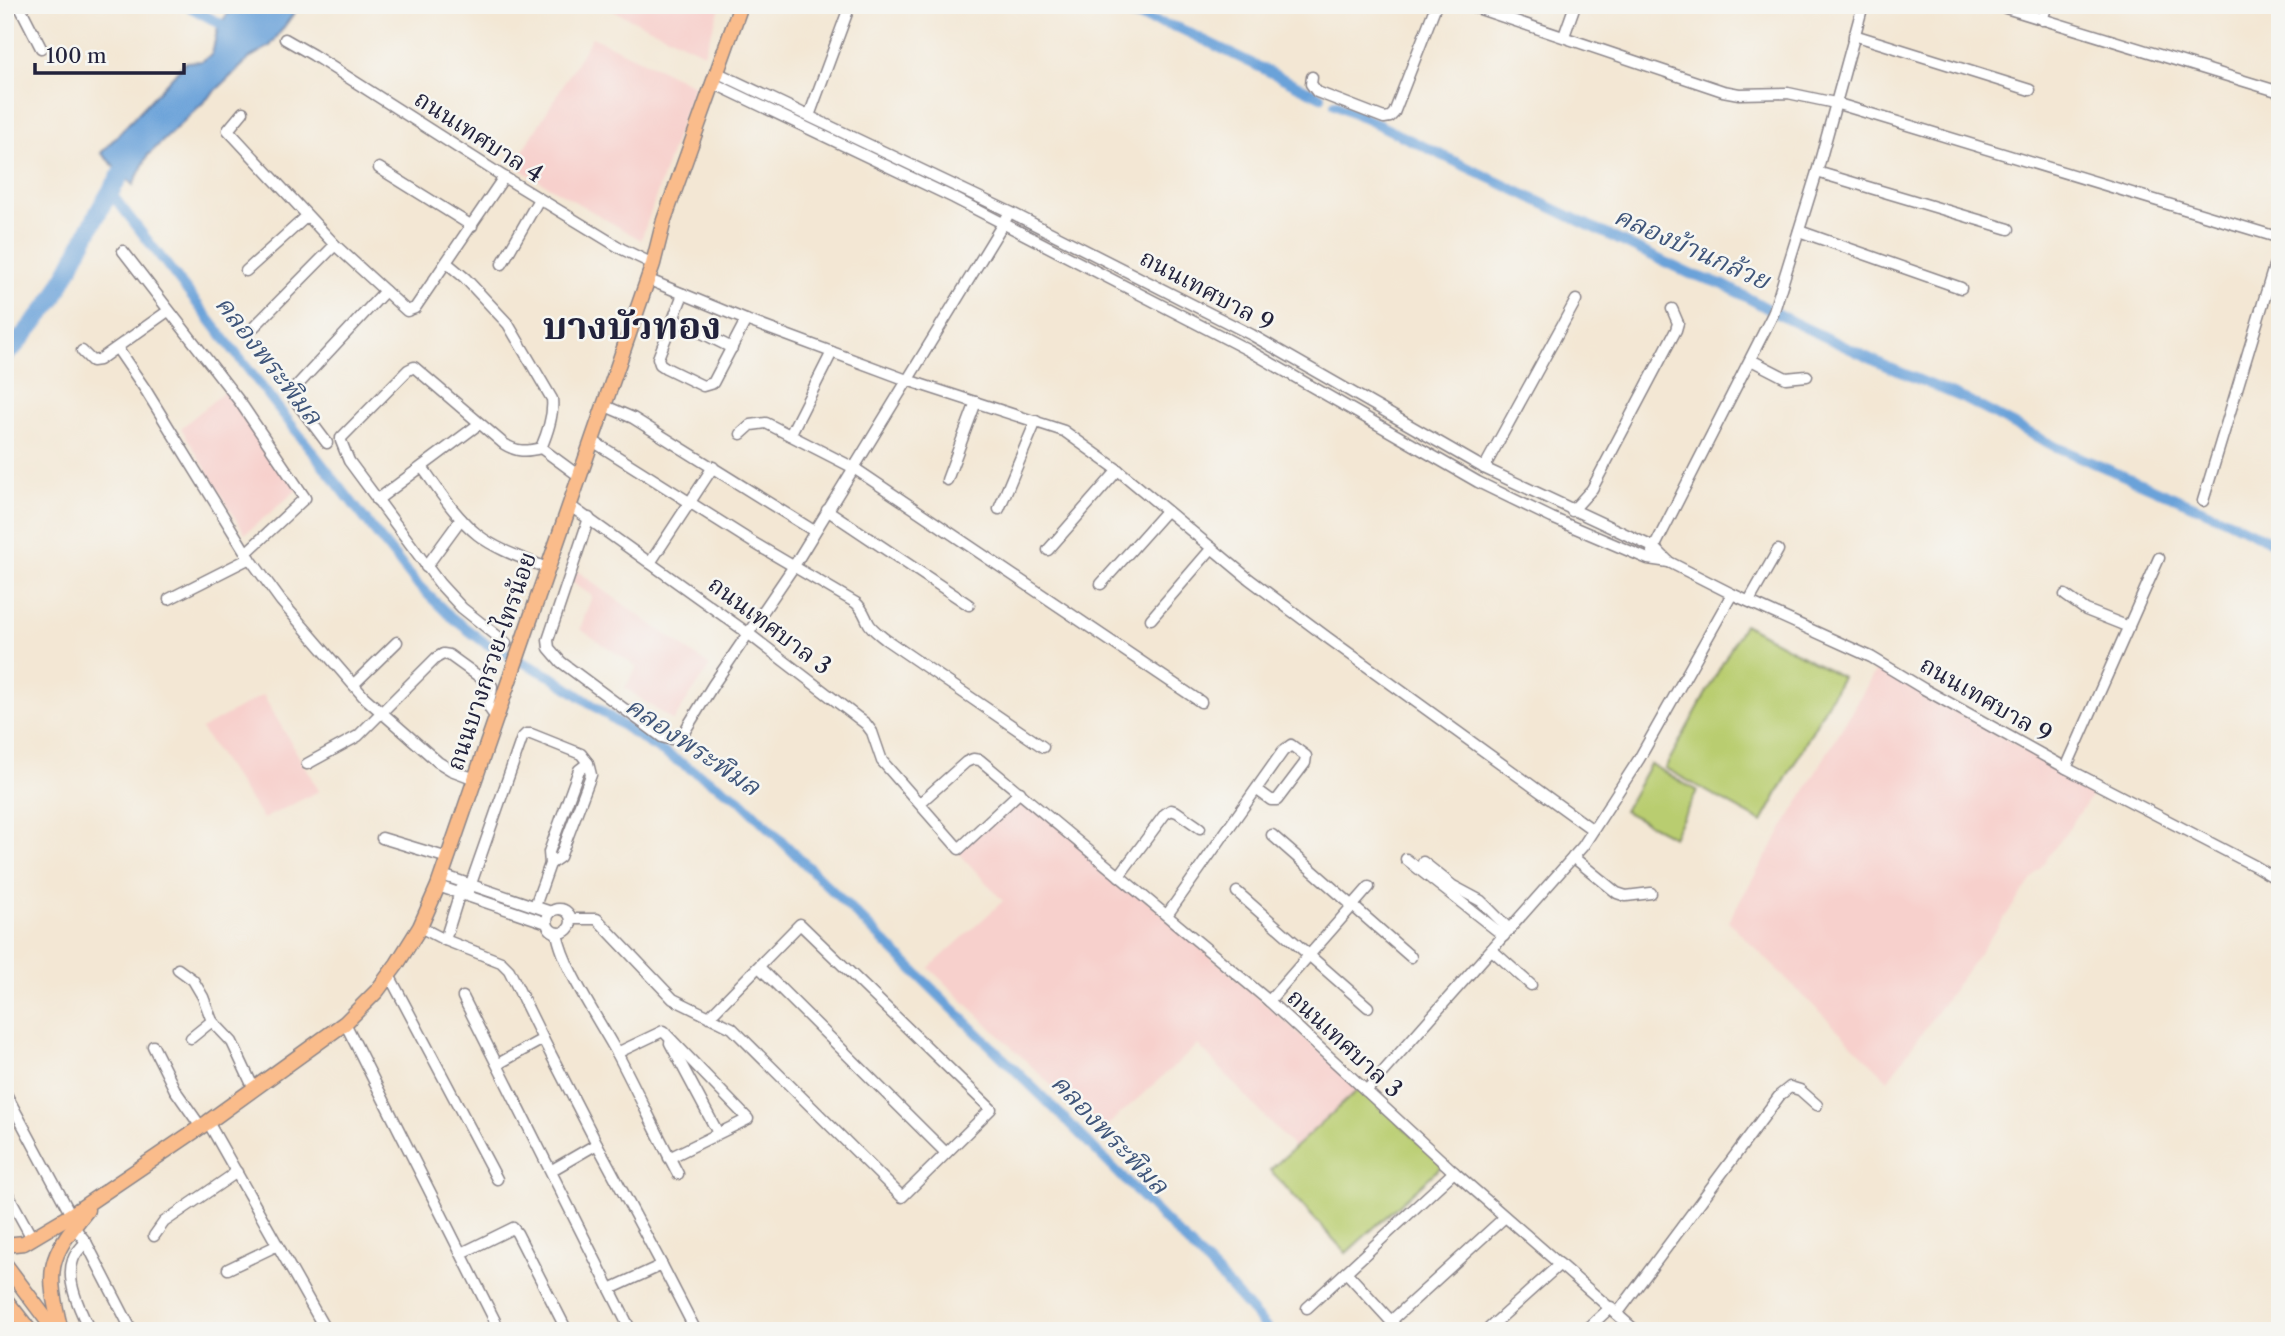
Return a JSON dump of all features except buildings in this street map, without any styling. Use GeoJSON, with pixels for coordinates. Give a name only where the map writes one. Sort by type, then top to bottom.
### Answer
{"type":"FeatureCollection","features":[{"type":"Feature","properties":{"kind":"main road","name":"ถนนบางกรวย-ไทรน้อย"},"geometry":{"type":"LineString","coordinates":[[5,1245],[15,1245],[72,1221],[97,1198],[345,1023],[389,975],[420,927],[440,881],[653,264],[664,220],[741,5]]}},
{"type":"Feature","properties":{"kind":"main road","name":"ถนนบางกรวย-ไทรน้อย"},"geometry":{"type":"LineString","coordinates":[[61,1331],[52,1296],[52,1271],[72,1221]]}},
{"type":"Feature","properties":{"kind":"main road"},"geometry":{"type":"LineString","coordinates":[[5,1264],[55,1331]]}},
{"type":"Feature","properties":{"kind":"main road"},"geometry":{"type":"LineString","coordinates":[[5,1299],[30,1331]]}},
{"type":"Feature","properties":{"kind":"street"},"geometry":{"type":"LineString","coordinates":[[19,5],[41,48]]}},
{"type":"Feature","properties":{"kind":"street"},"geometry":{"type":"LineString","coordinates":[[809,116],[850,5]]}},
{"type":"Feature","properties":{"kind":"street"},"geometry":{"type":"LineString","coordinates":[[1312,77],[1311,84],[1317,92],[1384,118],[1390,117],[1394,113],[1436,5]]}},
{"type":"Feature","properties":{"kind":"street"},"geometry":{"type":"LineString","coordinates":[[1468,5],[1723,91],[1738,94],[1788,93],[1835,103],[2280,238]]}},
{"type":"Feature","properties":{"kind":"street"},"geometry":{"type":"LineString","coordinates":[[1564,36],[1575,5]]}},
{"type":"Feature","properties":{"kind":"street"},"geometry":{"type":"LineString","coordinates":[[1648,559],[1773,314],[1817,172],[1863,5]]}},
{"type":"Feature","properties":{"kind":"street"},"geometry":{"type":"LineString","coordinates":[[1996,5],[2280,92]]}},
{"type":"Feature","properties":{"kind":"street"},"geometry":{"type":"LineString","coordinates":[[2042,20],[2047,5]]}},
{"type":"Feature","properties":{"kind":"street"},"geometry":{"type":"LineString","coordinates":[[1854,35],[2030,90]]}},
{"type":"Feature","properties":{"kind":"street","name":"ถนนเทศบาล 4"},"geometry":{"type":"LineString","coordinates":[[285,40],[323,61],[539,199],[622,249],[653,264]]}},
{"type":"Feature","properties":{"kind":"street","name":"ถนนเทศบาล 9"},"geometry":{"type":"LineString","coordinates":[[715,78],[809,116],[1010,212],[1252,335],[1484,468],[1655,548],[1669,562],[1732,594],[1871,657],[2066,768],[2280,881]]}},
{"type":"Feature","properties":{"kind":"street","name":"ถนนเทศบาล 9"},"geometry":{"type":"LineString","coordinates":[[715,78],[1248,350],[1478,482],[1552,518],[1648,559],[1669,562]]}},
{"type":"Feature","properties":{"kind":"street"},"geometry":{"type":"LineString","coordinates":[[243,112],[228,130],[335,245],[406,310],[412,310],[447,263],[504,177]]}},
{"type":"Feature","properties":{"kind":"street"},"geometry":{"type":"LineString","coordinates":[[379,168],[472,226]]}},
{"type":"Feature","properties":{"kind":"street"},"geometry":{"type":"LineString","coordinates":[[1817,172],[2009,229]]}},
{"type":"Feature","properties":{"kind":"street"},"geometry":{"type":"LineString","coordinates":[[502,264],[539,199]]}},
{"type":"Feature","properties":{"kind":"street"},"geometry":{"type":"LineString","coordinates":[[589,518],[548,640],[549,648],[561,662],[651,729],[670,740],[677,739],[683,734],[794,566],[1010,212]]}},
{"type":"Feature","properties":{"kind":"street"},"geometry":{"type":"LineString","coordinates":[[246,271],[307,216]]}},
{"type":"Feature","properties":{"kind":"street"},"geometry":{"type":"LineString","coordinates":[[1799,231],[1961,288]]}},
{"type":"Feature","properties":{"kind":"street"},"geometry":{"type":"LineString","coordinates":[[252,330],[335,245]]}},
{"type":"Feature","properties":{"kind":"street"},"geometry":{"type":"LineString","coordinates":[[2203,501],[2280,247]]}},
{"type":"Feature","properties":{"kind":"street"},"geometry":{"type":"LineString","coordinates":[[124,251],[240,402],[305,498],[248,555],[169,599]]}},
{"type":"Feature","properties":{"kind":"street"},"geometry":{"type":"LineString","coordinates":[[447,263],[465,278],[508,324],[552,399],[547,435],[541,448]]}},
{"type":"Feature","properties":{"kind":"street"},"geometry":{"type":"LineString","coordinates":[[647,279],[746,320],[907,380],[1064,431],[1118,470],[1212,548],[1328,638],[1593,830]]}},
{"type":"Feature","properties":{"kind":"street"},"geometry":{"type":"LineString","coordinates":[[327,443],[292,391],[385,291]]}},
{"type":"Feature","properties":{"kind":"street"},"geometry":{"type":"LineString","coordinates":[[683,294],[659,353],[660,364],[703,386],[713,383],[746,320]]}},
{"type":"Feature","properties":{"kind":"street"},"geometry":{"type":"LineString","coordinates":[[1484,468],[1576,300]]}},
{"type":"Feature","properties":{"kind":"street"},"geometry":{"type":"LineString","coordinates":[[1572,511],[1592,489],[1676,330],[1678,323],[1672,309]]}},
{"type":"Feature","properties":{"kind":"street"},"geometry":{"type":"LineString","coordinates":[[82,351],[95,361],[168,311]]}},
{"type":"Feature","properties":{"kind":"street"},"geometry":{"type":"LineString","coordinates":[[674,319],[732,348]]}},
{"type":"Feature","properties":{"kind":"street"},"geometry":{"type":"LineString","coordinates":[[117,348],[248,555],[281,601],[363,696],[438,762],[475,779]]}},
{"type":"Feature","properties":{"kind":"street"},"geometry":{"type":"LineString","coordinates":[[790,435],[832,352]]}},
{"type":"Feature","properties":{"kind":"street"},"geometry":{"type":"LineString","coordinates":[[1751,360],[1786,378],[1807,376]]}},
{"type":"Feature","properties":{"kind":"street"},"geometry":{"type":"LineString","coordinates":[[506,643],[462,608],[426,567],[349,461],[341,438],[408,370],[417,368],[479,424],[514,450],[524,452],[541,448],[579,475]]}},
{"type":"Feature","properties":{"kind":"street"},"geometry":{"type":"LineString","coordinates":[[947,480],[976,402]]}},
{"type":"Feature","properties":{"kind":"street"},"geometry":{"type":"LineString","coordinates":[[603,405],[633,418],[814,531]]}},
{"type":"Feature","properties":{"kind":"street"},"geometry":{"type":"LineString","coordinates":[[999,509],[1036,421]]}},
{"type":"Feature","properties":{"kind":"street"},"geometry":{"type":"LineString","coordinates":[[741,434],[751,425],[766,423],[854,468],[1201,702]]}},
{"type":"Feature","properties":{"kind":"street"},"geometry":{"type":"LineString","coordinates":[[377,500],[479,424]]}},
{"type":"Feature","properties":{"kind":"street"},"geometry":{"type":"LineString","coordinates":[[591,440],[856,603],[866,614],[874,631],[884,639],[1043,747]]}},
{"type":"Feature","properties":{"kind":"street"},"geometry":{"type":"LineString","coordinates":[[422,467],[461,519],[478,535],[547,568]]}},
{"type":"Feature","properties":{"kind":"street"},"geometry":{"type":"LineString","coordinates":[[650,563],[713,467]]}},
{"type":"Feature","properties":{"kind":"street"},"geometry":{"type":"LineString","coordinates":[[1048,550],[1118,470]]}},
{"type":"Feature","properties":{"kind":"street","name":"ถนนเทศบาล 3"},"geometry":{"type":"LineString","coordinates":[[569,505],[749,634],[866,724],[882,761],[959,849],[1020,792]]}},
{"type":"Feature","properties":{"kind":"street"},"geometry":{"type":"LineString","coordinates":[[827,510],[969,605]]}},
{"type":"Feature","properties":{"kind":"street"},"geometry":{"type":"LineString","coordinates":[[1101,584],[1166,511]]}},
{"type":"Feature","properties":{"kind":"street"},"geometry":{"type":"LineString","coordinates":[[426,567],[461,519]]}},
{"type":"Feature","properties":{"kind":"street"},"geometry":{"type":"LineString","coordinates":[[1151,620],[1212,548]]}},
{"type":"Feature","properties":{"kind":"street"},"geometry":{"type":"LineString","coordinates":[[1749,601],[1778,550]]}},
{"type":"Feature","properties":{"kind":"street"},"geometry":{"type":"LineString","coordinates":[[2066,768],[2159,558]]}},
{"type":"Feature","properties":{"kind":"street"},"geometry":{"type":"LineString","coordinates":[[1366,1091],[1507,933],[1593,830],[1639,759],[1732,594]]}},
{"type":"Feature","properties":{"kind":"street"},"geometry":{"type":"LineString","coordinates":[[2065,595],[2086,610],[2129,627]]}},
{"type":"Feature","properties":{"kind":"street"},"geometry":{"type":"LineString","coordinates":[[354,684],[397,642]]}},
{"type":"Feature","properties":{"kind":"street"},"geometry":{"type":"LineString","coordinates":[[307,764],[358,736],[443,654],[449,655],[492,686],[487,702],[496,717]]}},
{"type":"Feature","properties":{"kind":"street"},"geometry":{"type":"LineString","coordinates":[[445,940],[522,738],[526,734],[577,751],[588,763],[579,770],[571,811],[549,852],[551,864],[535,906]]}},
{"type":"Feature","properties":{"kind":"street"},"geometry":{"type":"LineString","coordinates":[[1167,915],[1256,789],[1288,746],[1296,747],[1307,755],[1305,764],[1277,800],[1271,800],[1256,789]]}},
{"type":"Feature","properties":{"kind":"street","name":"ถนนเทศบาล 3"},"geometry":{"type":"LineString","coordinates":[[919,803],[965,762],[980,760],[1269,1001],[1504,1217],[1636,1331]]}},
{"type":"Feature","properties":{"kind":"street"},"geometry":{"type":"LineString","coordinates":[[1119,876],[1165,814],[1171,810],[1177,811],[1200,828]]}},
{"type":"Feature","properties":{"kind":"street"},"geometry":{"type":"LineString","coordinates":[[1272,835],[1411,957]]}},
{"type":"Feature","properties":{"kind":"street"},"geometry":{"type":"LineString","coordinates":[[382,838],[448,858]]}},
{"type":"Feature","properties":{"kind":"street"},"geometry":{"type":"LineString","coordinates":[[1573,857],[1617,893],[1626,897],[1651,893]]}},
{"type":"Feature","properties":{"kind":"street"},"geometry":{"type":"LineString","coordinates":[[1406,859],[1507,933]]}},
{"type":"Feature","properties":{"kind":"street"},"geometry":{"type":"LineString","coordinates":[[1423,862],[1453,886],[1481,901],[1507,933]]}},
{"type":"Feature","properties":{"kind":"street"},"geometry":{"type":"LineString","coordinates":[[440,881],[549,917]]}},
{"type":"Feature","properties":{"kind":"street"},"geometry":{"type":"LineString","coordinates":[[1269,1001],[1369,887]]}},
{"type":"Feature","properties":{"kind":"street"},"geometry":{"type":"LineString","coordinates":[[466,889],[535,906],[549,917]]}},
{"type":"Feature","properties":{"kind":"street"},"geometry":{"type":"LineString","coordinates":[[1237,892],[1368,1007]]}},
{"type":"Feature","properties":{"kind":"street"},"geometry":{"type":"LineString","coordinates":[[556,909],[564,910],[570,919],[568,929],[557,933],[550,930],[549,917],[556,909]]}},
{"type":"Feature","properties":{"kind":"street"},"geometry":{"type":"LineString","coordinates":[[570,919],[597,919],[673,999],[709,1017],[732,1028],[902,1197],[991,1109],[800,924],[709,1017]]}},
{"type":"Feature","properties":{"kind":"street"},"geometry":{"type":"LineString","coordinates":[[420,927],[445,940],[501,961],[509,970],[696,1331]]}},
{"type":"Feature","properties":{"kind":"street"},"geometry":{"type":"LineString","coordinates":[[557,933],[559,946],[568,964],[678,1174]]}},
{"type":"Feature","properties":{"kind":"street"},"geometry":{"type":"LineString","coordinates":[[1492,950],[1531,985]]}},
{"type":"Feature","properties":{"kind":"street"},"geometry":{"type":"LineString","coordinates":[[759,967],[946,1153]]}},
{"type":"Feature","properties":{"kind":"street"},"geometry":{"type":"LineString","coordinates":[[178,969],[193,980],[212,1021],[232,1042],[254,1089]]}},
{"type":"Feature","properties":{"kind":"street"},"geometry":{"type":"LineString","coordinates":[[389,975],[497,1179]]}},
{"type":"Feature","properties":{"kind":"street"},"geometry":{"type":"LineString","coordinates":[[463,997],[632,1331]]}},
{"type":"Feature","properties":{"kind":"street"},"geometry":{"type":"LineString","coordinates":[[191,1038],[212,1021]]}},
{"type":"Feature","properties":{"kind":"street"},"geometry":{"type":"LineString","coordinates":[[345,1023],[500,1331]]}},
{"type":"Feature","properties":{"kind":"street"},"geometry":{"type":"LineString","coordinates":[[617,1054],[663,1031]]}},
{"type":"Feature","properties":{"kind":"street"},"geometry":{"type":"LineString","coordinates":[[663,1031],[748,1119],[669,1158]]}},
{"type":"Feature","properties":{"kind":"street"},"geometry":{"type":"LineString","coordinates":[[663,1031],[718,1133]]}},
{"type":"Feature","properties":{"kind":"street"},"geometry":{"type":"LineString","coordinates":[[498,1063],[543,1040]]}},
{"type":"Feature","properties":{"kind":"street"},"geometry":{"type":"LineString","coordinates":[[153,1046],[175,1090],[205,1124],[237,1172],[326,1331]]}},
{"type":"Feature","properties":{"kind":"street"},"geometry":{"type":"LineString","coordinates":[[1585,1331],[1614,1310],[1786,1089],[1796,1087],[1817,1105]]}},
{"type":"Feature","properties":{"kind":"street"},"geometry":{"type":"LineString","coordinates":[[5,1092],[8,1107],[86,1242],[129,1330]]}},
{"type":"Feature","properties":{"kind":"street"},"geometry":{"type":"LineString","coordinates":[[552,1170],[597,1144]]}},
{"type":"Feature","properties":{"kind":"street"},"geometry":{"type":"LineString","coordinates":[[154,1236],[164,1222],[237,1172]]}},
{"type":"Feature","properties":{"kind":"street"},"geometry":{"type":"LineString","coordinates":[[1307,1308],[1454,1172]]}},
{"type":"Feature","properties":{"kind":"street"},"geometry":{"type":"LineString","coordinates":[[5,1189],[32,1238]]}},
{"type":"Feature","properties":{"kind":"street"},"geometry":{"type":"LineString","coordinates":[[1391,1321],[1504,1217]]}},
{"type":"Feature","properties":{"kind":"street"},"geometry":{"type":"LineString","coordinates":[[461,1253],[513,1228],[567,1331]]}},
{"type":"Feature","properties":{"kind":"street"},"geometry":{"type":"LineString","coordinates":[[86,1242],[75,1256],[71,1273],[77,1305],[90,1331]]}},
{"type":"Feature","properties":{"kind":"street"},"geometry":{"type":"LineString","coordinates":[[228,1269],[278,1245]]}},
{"type":"Feature","properties":{"kind":"street"},"geometry":{"type":"LineString","coordinates":[[1486,1331],[1560,1264]]}},
{"type":"Feature","properties":{"kind":"street"},"geometry":{"type":"LineString","coordinates":[[610,1289],[662,1265]]}},
{"type":"Feature","properties":{"kind":"street"},"geometry":{"type":"LineString","coordinates":[[1346,1272],[1400,1331]]}},
{"type":"Feature","properties":{"kind":"shaded area"},"geometry":{"type":"Polygon","coordinates":[[[721,5],[704,53],[605,7],[721,5]]]}},
{"type":"Feature","properties":{"kind":"shaded area"},"geometry":{"type":"Polygon","coordinates":[[[592,37],[694,85],[641,240],[514,166],[592,37]]]}},
{"type":"Feature","properties":{"kind":"shaded area"},"geometry":{"type":"Polygon","coordinates":[[[225,391],[298,489],[245,534],[181,428],[225,391]]]}},
{"type":"Feature","properties":{"kind":"shaded area"},"geometry":{"type":"Polygon","coordinates":[[[577,571],[710,666],[673,721],[625,688],[637,667],[580,629],[592,596],[572,582],[577,571]]]}},
{"type":"Feature","properties":{"kind":"shaded area"},"geometry":{"type":"Polygon","coordinates":[[[1878,667],[2096,790],[1888,1080],[1728,921],[1878,667]]]}},
{"type":"Feature","properties":{"kind":"shaded area"},"geometry":{"type":"Polygon","coordinates":[[[263,695],[319,791],[263,819],[201,729],[263,695]]]}},
{"type":"Feature","properties":{"kind":"shaded area"},"geometry":{"type":"Polygon","coordinates":[[[1023,794],[1361,1087],[1294,1148],[1198,1045],[1100,1132],[929,968],[1003,901],[958,852],[1023,794]]]}},
{"type":"Feature","properties":{"kind":"green space"},"geometry":{"type":"Polygon","coordinates":[[[1744,624],[1842,677],[1762,822],[1665,768],[1744,624]]]}},
{"type":"Feature","properties":{"kind":"green space"},"geometry":{"type":"Polygon","coordinates":[[[1650,764],[1697,791],[1673,837],[1624,811],[1650,764]]]}},
{"type":"Feature","properties":{"kind":"green space"},"geometry":{"type":"Polygon","coordinates":[[[1361,1087],[1443,1165],[1346,1253],[1270,1170],[1361,1087]]]}},
{"type":"Feature","properties":{"kind":"water"},"geometry":{"type":"Polygon","coordinates":[[[234,5],[300,5],[270,46],[251,57],[148,155],[133,185],[101,153],[186,62],[202,61],[212,54],[218,27],[234,5]]]}},
{"type":"Feature","properties":{"kind":"waterway"},"geometry":{"type":"LineString","coordinates":[[186,5],[230,29]]}},
{"type":"Feature","properties":{"kind":"waterway","name":"คลองบ้านกล้วย"},"geometry":{"type":"LineString","coordinates":[[1082,5],[1179,28],[1321,97]]}},
{"type":"Feature","properties":{"kind":"waterway","name":"คลองบ้านกล้วย"},"geometry":{"type":"LineString","coordinates":[[1335,104],[1690,274],[1722,284],[1791,321],[1886,366],[1965,399],[2056,447],[2227,520],[2280,546]]}},
{"type":"Feature","properties":{"kind":"waterway"},"geometry":{"type":"LineString","coordinates":[[5,354],[53,300],[101,207],[133,155]]}},
{"type":"Feature","properties":{"kind":"waterway","name":"คลองพระพิมล"},"geometry":{"type":"LineString","coordinates":[[110,192],[417,584],[451,617],[485,643],[552,677],[645,741],[738,798],[1061,1115],[1219,1275],[1269,1331]]}},
{"type":"Feature","properties":{"kind":"district","name":"บางบัวทอง"},"geometry":{"type":"Point","coordinates":[632,325]}}]}
